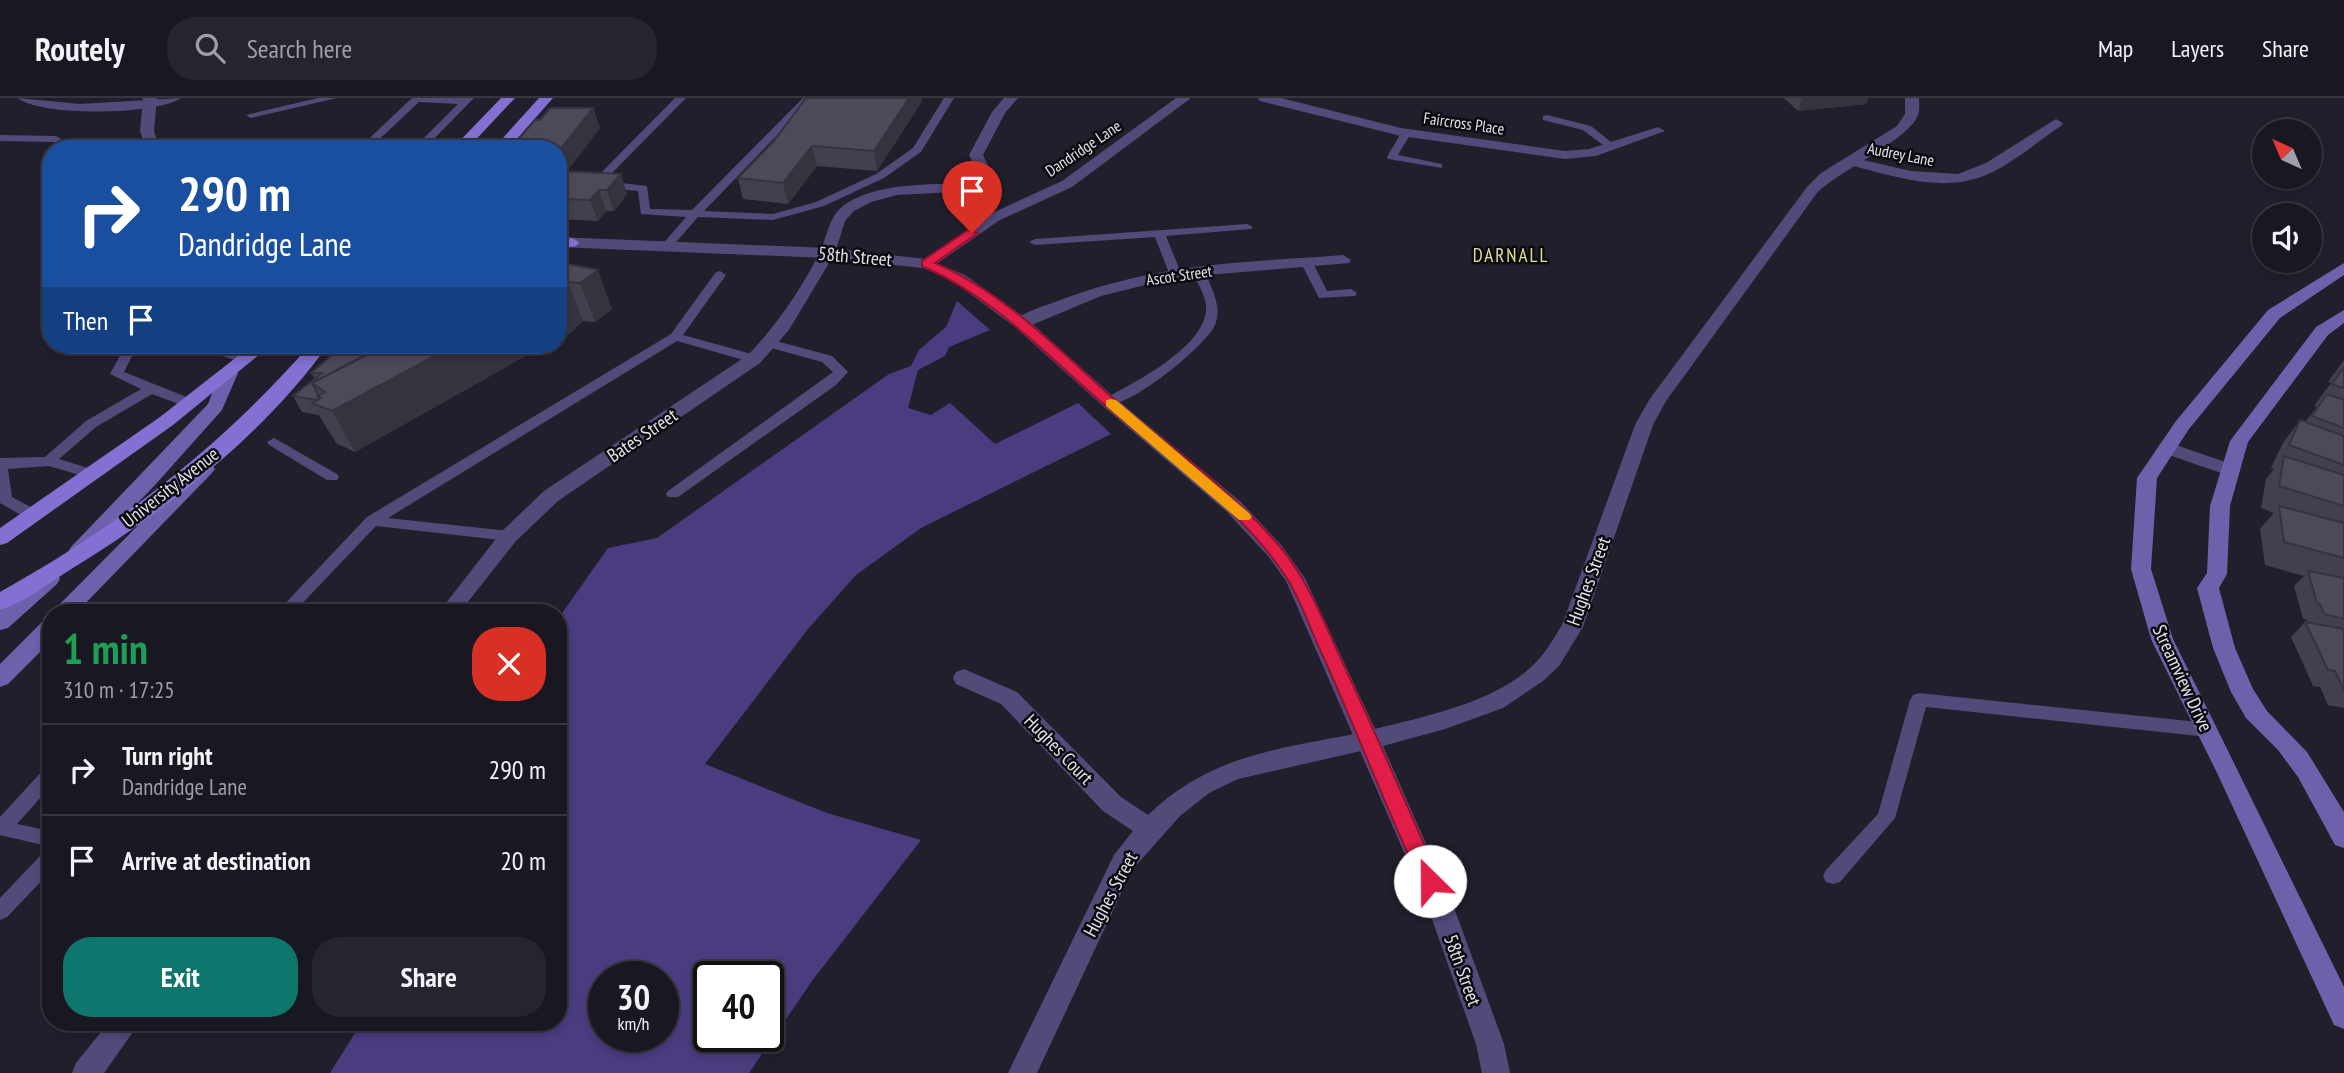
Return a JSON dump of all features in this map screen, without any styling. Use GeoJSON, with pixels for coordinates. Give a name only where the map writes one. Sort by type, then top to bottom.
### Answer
{"type":"FeatureCollection","features":[{"type":"Feature","properties":{"kind":"main road"},"geometry":{"type":"LineString","coordinates":[[468,140],[508,98]]}},
{"type":"Feature","properties":{"kind":"main road"},"geometry":{"type":"LineString","coordinates":[[508,140],[546,98]]}},
{"type":"Feature","properties":{"kind":"main road","name":"Streamview Drive"},"geometry":{"type":"LineString","coordinates":[[2344,268],[2284,306],[2264,324],[2182,425],[2147,478],[2141,569],[2162,639],[2344,1016]]}},
{"type":"Feature","properties":{"kind":"main road"},"geometry":{"type":"LineString","coordinates":[[2344,315],[2322,331],[2239,442],[2220,506],[2217,574],[2208,589],[2215,626],[2249,705],[2289,746],[2315,780],[2344,837]]}},
{"type":"Feature","properties":{"kind":"main road"},"geometry":{"type":"LineString","coordinates":[[0,538],[93,474],[252,354]]}},
{"type":"Feature","properties":{"kind":"main road","name":"University Avenue"},"geometry":{"type":"LineString","coordinates":[[0,603],[61,568],[144,508],[220,448],[256,416],[311,354]]}},
{"type":"Feature","properties":{"kind":"main road"},"geometry":{"type":"LineString","coordinates":[[0,622],[61,568],[148,481],[216,406],[229,373]]}},
{"type":"Feature","properties":{"kind":"main road"},"geometry":{"type":"LineString","coordinates":[[73,604],[256,416]]}},
{"type":"Feature","properties":{"kind":"main road"},"geometry":{"type":"LineString","coordinates":[[0,678],[42,636]]}},
{"type":"Feature","properties":{"kind":"street"},"geometry":{"type":"LineString","coordinates":[[25,98],[62,107],[174,98]]}},
{"type":"Feature","properties":{"kind":"street","name":"Bates Street"},"geometry":{"type":"LineString","coordinates":[[455,604],[509,536],[551,496],[754,359],[781,330],[827,253],[838,220],[856,203],[897,191],[971,187],[983,180],[984,173],[976,155],[999,112],[1011,98]]}},
{"type":"Feature","properties":{"kind":"street","name":"Dandridge Lane"},"geometry":{"type":"LineString","coordinates":[[926,264],[995,217],[1068,184],[1184,98]]}},
{"type":"Feature","properties":{"kind":"street","name":"Faircross Place"},"geometry":{"type":"LineString","coordinates":[[1265,98],[1406,133],[1565,155],[1591,153],[1658,131]]}},
{"type":"Feature","properties":{"kind":"street","name":"Hughes Street"},"geometry":{"type":"LineString","coordinates":[[1022,1073],[1123,863],[1150,829],[1188,796],[1231,771],[1370,740],[1445,720],[1495,702],[1517,689],[1551,660],[1572,627],[1632,453],[1658,400],[1812,190],[1850,161],[1902,128],[1912,114],[1912,98]]}},
{"type":"Feature","properties":{"kind":"street"},"geometry":{"type":"LineString","coordinates":[[149,100],[147,131],[150,140]]}},
{"type":"Feature","properties":{"kind":"street","name":"Audrey Lane"},"geometry":{"type":"LineString","coordinates":[[1850,161],[1946,180],[1976,174],[2056,123]]}},
{"type":"Feature","properties":{"kind":"street","name":"58th Street"},"geometry":{"type":"LineString","coordinates":[[567,243],[827,253],[926,264],[959,278],[1021,323],[1109,402],[1234,507],[1275,551],[1295,578],[1370,740],[1440,905],[1490,1044],[1496,1073]]}},
{"type":"Feature","properties":{"kind":"street","name":"Ascot Street"},"geometry":{"type":"LineString","coordinates":[[1021,323],[1111,286],[1175,273],[1343,260]]}},
{"type":"Feature","properties":{"kind":"street"},"geometry":{"type":"LineString","coordinates":[[2167,448],[2230,470]]}},
{"type":"Feature","properties":{"kind":"street","name":"Hughes Court"},"geometry":{"type":"LineString","coordinates":[[964,678],[1009,698],[1112,804],[1150,829]]}},
{"type":"Feature","properties":{"kind":"street"},"geometry":{"type":"LineString","coordinates":[[86,1073],[119,1031]]}},
{"type":"Feature","properties":{"kind":"lane"},"geometry":{"type":"LineString","coordinates":[[251,116],[332,98]]}},
{"type":"Feature","properties":{"kind":"lane"},"geometry":{"type":"LineString","coordinates":[[681,98],[595,184],[643,188],[645,212],[773,217],[820,204],[880,176],[917,149],[949,98]]}},
{"type":"Feature","properties":{"kind":"lane"},"geometry":{"type":"LineString","coordinates":[[667,246],[808,98]]}},
{"type":"Feature","properties":{"kind":"lane"},"geometry":{"type":"LineString","coordinates":[[373,140],[418,99],[468,99]]}},
{"type":"Feature","properties":{"kind":"lane"},"geometry":{"type":"LineString","coordinates":[[427,140],[468,99]]}},
{"type":"Feature","properties":{"kind":"lane"},"geometry":{"type":"LineString","coordinates":[[1547,118],[1587,128],[1611,146]]}},
{"type":"Feature","properties":{"kind":"lane"},"geometry":{"type":"LineString","coordinates":[[1406,133],[1392,157],[1438,166]]}},
{"type":"Feature","properties":{"kind":"lane"},"geometry":{"type":"LineString","coordinates":[[0,138],[55,139]]}},
{"type":"Feature","properties":{"kind":"lane"},"geometry":{"type":"LineString","coordinates":[[1035,242],[1247,227]]}},
{"type":"Feature","properties":{"kind":"lane"},"geometry":{"type":"LineString","coordinates":[[1159,233],[1175,273]]}},
{"type":"Feature","properties":{"kind":"lane"},"geometry":{"type":"LineString","coordinates":[[1307,263],[1323,295],[1351,293]]}},
{"type":"Feature","properties":{"kind":"lane"},"geometry":{"type":"LineString","coordinates":[[1109,402],[1165,369],[1202,334],[1211,321],[1213,308],[1198,271]]}},
{"type":"Feature","properties":{"kind":"lane"},"geometry":{"type":"LineString","coordinates":[[293,604],[372,521],[675,337],[720,275]]}},
{"type":"Feature","properties":{"kind":"lane"},"geometry":{"type":"LineString","coordinates":[[675,337],[754,359]]}},
{"type":"Feature","properties":{"kind":"lane"},"geometry":{"type":"LineString","coordinates":[[673,494],[831,383],[841,372],[827,359],[769,343]]}},
{"type":"Feature","properties":{"kind":"lane"},"geometry":{"type":"LineString","coordinates":[[127,354],[117,374],[189,403]]}},
{"type":"Feature","properties":{"kind":"lane"},"geometry":{"type":"LineString","coordinates":[[230,354],[246,359]]}},
{"type":"Feature","properties":{"kind":"lane"},"geometry":{"type":"LineString","coordinates":[[49,461],[91,424],[151,389]]}},
{"type":"Feature","properties":{"kind":"lane"},"geometry":{"type":"LineString","coordinates":[[274,442],[332,477]]}},
{"type":"Feature","properties":{"kind":"lane"},"geometry":{"type":"LineString","coordinates":[[33,515],[5,499],[1,464],[49,461],[93,474]]}},
{"type":"Feature","properties":{"kind":"lane"},"geometry":{"type":"LineString","coordinates":[[372,521],[509,536]]}},
{"type":"Feature","properties":{"kind":"lane"},"geometry":{"type":"LineString","coordinates":[[1833,876],[1886,818],[1919,700],[2208,730]]}},
{"type":"Feature","properties":{"kind":"lane"},"geometry":{"type":"LineString","coordinates":[[1,829],[42,783]]}},
{"type":"Feature","properties":{"kind":"lane"},"geometry":{"type":"LineString","coordinates":[[1,829],[42,837]]}},
{"type":"Feature","properties":{"kind":"lane"},"geometry":{"type":"LineString","coordinates":[[0,911],[42,867]]}},
{"type":"Feature","properties":{"kind":"shaded area"},"geometry":{"type":"Polygon","coordinates":[[[957,301],[990,330],[949,347],[945,356],[918,370],[908,408],[931,415],[950,403],[995,444],[1078,403],[1111,434],[921,528],[856,575],[808,629],[705,764],[827,813],[921,840],[812,981],[784,1022],[784,961],[693,961],[693,1052],[763,1052],[749,1073],[330,1073],[356,1031],[567,1031],[567,606],[608,548],[657,538],[889,374],[911,366],[919,350],[946,327],[957,301]]]}},
{"type":"Feature","properties":{"kind":"building"},"geometry":{"type":"Polygon","coordinates":[[[806,98],[909,98],[874,151],[812,146],[783,183],[738,178],[773,142],[806,98]]]}},
{"type":"Feature","properties":{"kind":"building"},"geometry":{"type":"Polygon","coordinates":[[[550,108],[593,108],[567,141],[518,140],[535,120],[540,120],[550,108]]]}},
{"type":"Feature","properties":{"kind":"building"},"geometry":{"type":"Polygon","coordinates":[[[567,171],[621,174],[607,190],[599,190],[590,200],[567,199],[567,171]]]}},
{"type":"Feature","properties":{"kind":"building"},"geometry":{"type":"Polygon","coordinates":[[[567,264],[598,270],[580,283],[568,282],[567,264]]]}},
{"type":"Feature","properties":{"kind":"building"},"geometry":{"type":"Polygon","coordinates":[[[333,354],[367,354],[312,383],[319,396],[317,400],[293,396],[322,373],[311,373],[333,354]]]}},
{"type":"Feature","properties":{"kind":"building"},"geometry":{"type":"Polygon","coordinates":[[[368,354],[438,354],[332,411],[312,403],[325,392],[312,383],[368,354]]]}},
{"type":"Feature","properties":{"kind":"building"},"geometry":{"type":"Polygon","coordinates":[[[2344,367],[2344,388],[2332,384],[2344,367]]]}},
{"type":"Feature","properties":{"kind":"building"},"geometry":{"type":"Polygon","coordinates":[[[2327,394],[2344,400],[2344,428],[2312,416],[2327,394]]]}},
{"type":"Feature","properties":{"kind":"building"},"geometry":{"type":"Polygon","coordinates":[[[2300,420],[2344,436],[2344,465],[2289,445],[2300,420]]]}},
{"type":"Feature","properties":{"kind":"building"},"geometry":{"type":"Polygon","coordinates":[[[2284,456],[2344,475],[2344,506],[2279,486],[2284,456]]]}},
{"type":"Feature","properties":{"kind":"building"},"geometry":{"type":"Polygon","coordinates":[[[2279,506],[2344,523],[2344,558],[2284,542],[2279,506]]]}},
{"type":"Feature","properties":{"kind":"building"},"geometry":{"type":"Polygon","coordinates":[[[2308,571],[2344,578],[2344,619],[2324,614],[2317,603],[2308,571]]]}},
{"type":"Feature","properties":{"kind":"building"},"geometry":{"type":"Polygon","coordinates":[[[2305,622],[2344,629],[2344,690],[2335,671],[2328,670],[2305,622]]]}},
{"type":"Feature","properties":{"kind":"slow traffic"},"geometry":{"type":"LineString","coordinates":[[1111,403],[1244,517]]}},
{"type":"Feature","properties":{"kind":"district","name":"DARNALL"},"geometry":{"type":"Point","coordinates":[1511,255]}},
{"type":"Feature","properties":{"kind":"route"},"geometry":{"type":"LineString","coordinates":[[972,233],[926,264],[959,278],[1021,323],[1109,402],[1234,507],[1254,526],[1295,578],[1370,740],[1430,881]]}}]}
